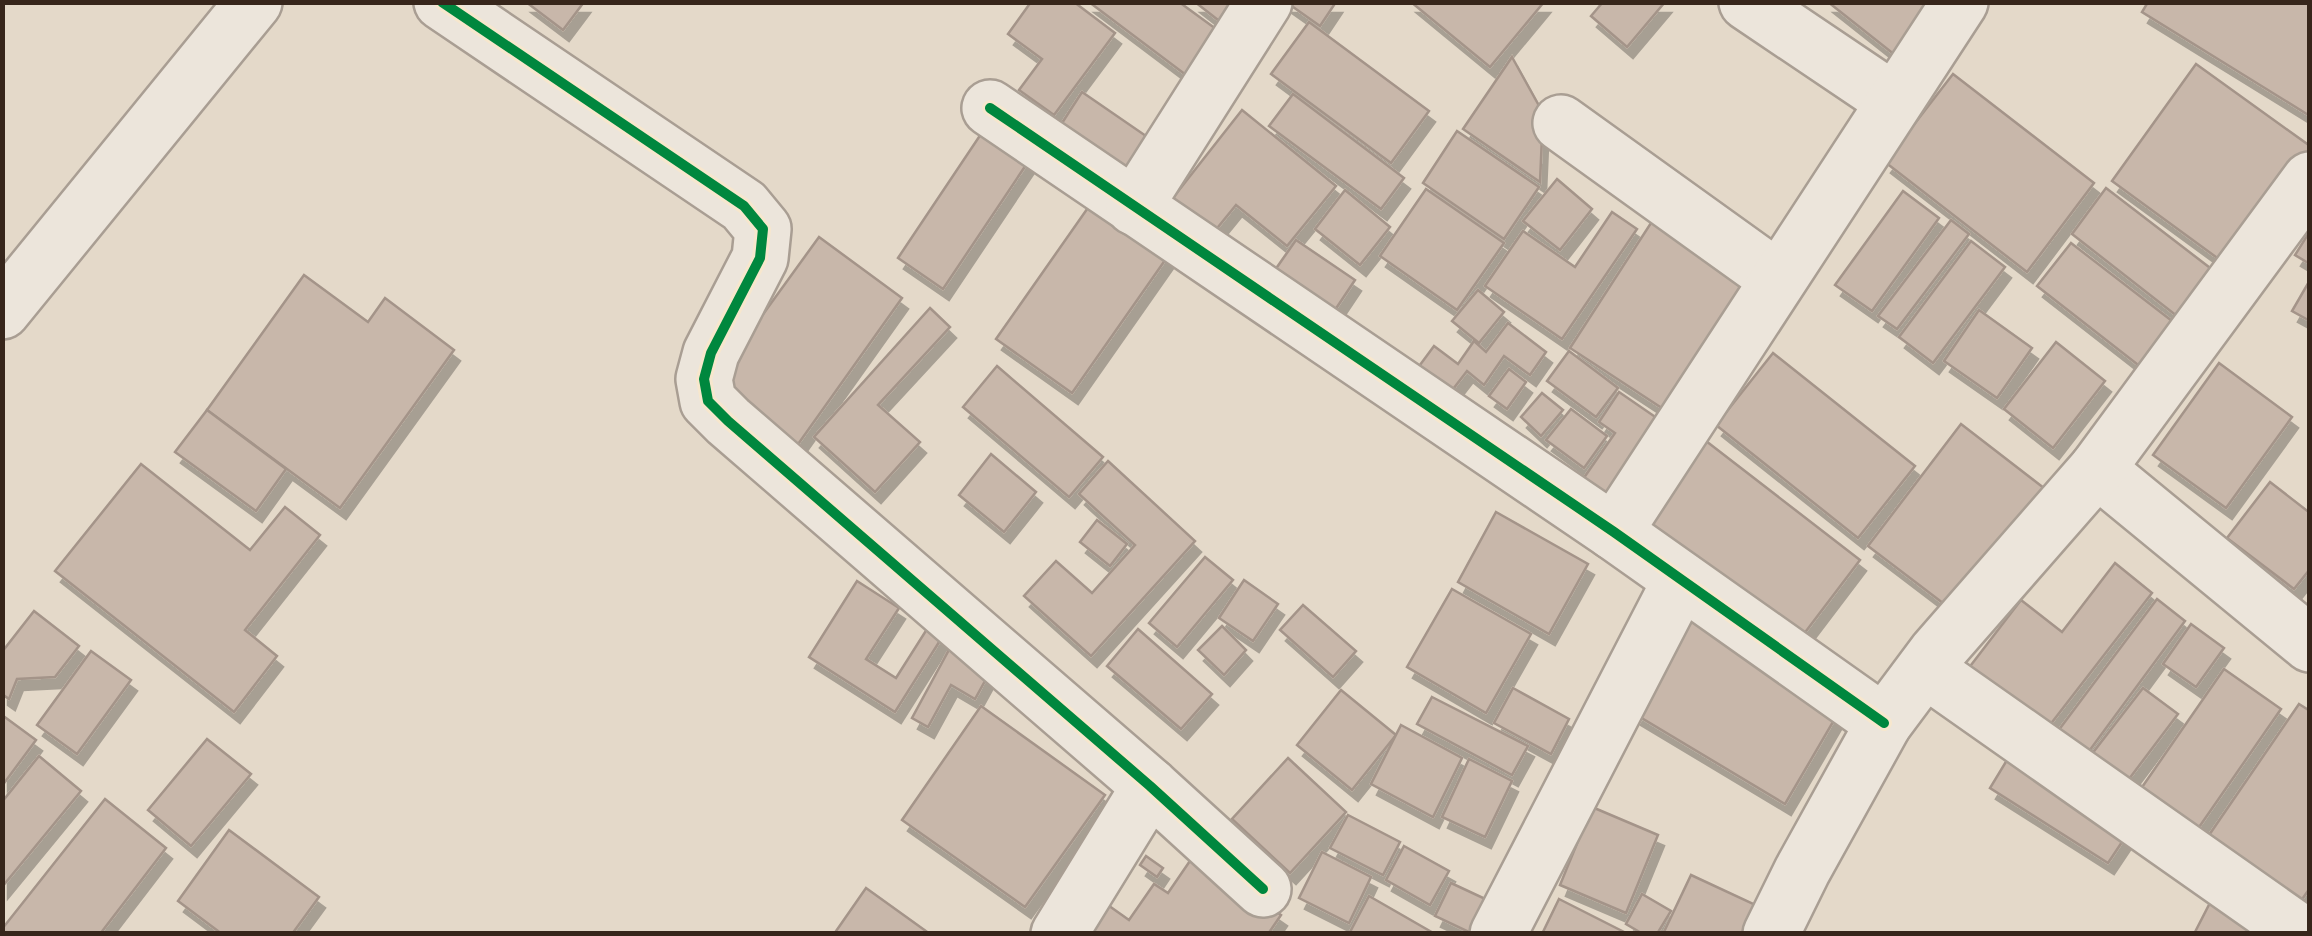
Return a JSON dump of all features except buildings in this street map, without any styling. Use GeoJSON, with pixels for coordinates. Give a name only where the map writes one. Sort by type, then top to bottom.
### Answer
{"type":"FeatureCollection","features":[{"type":"Feature","properties":{"kind":"street"},"geometry":{"type":"LineString","coordinates":[[2,311],[254,2]]}},
{"type":"Feature","properties":{"kind":"street"},"geometry":{"type":"LineString","coordinates":[[442,2],[744,206],[763,229],[760,258],[711,353],[704,378],[708,401],[1263,889]]}},
{"type":"Feature","properties":{"kind":"street"},"geometry":{"type":"LineString","coordinates":[[1134,207],[1264,2]]}},
{"type":"Feature","properties":{"kind":"street"},"geometry":{"type":"LineString","coordinates":[[1747,2],[1894,101]]}},
{"type":"Feature","properties":{"kind":"street"},"geometry":{"type":"LineString","coordinates":[[1614,532],[1960,2]]}},
{"type":"Feature","properties":{"kind":"street"},"geometry":{"type":"LineString","coordinates":[[990,108],[1614,532],[1884,723]]}},
{"type":"Feature","properties":{"kind":"street"},"geometry":{"type":"LineString","coordinates":[[1561,124],[1778,279]]}},
{"type":"Feature","properties":{"kind":"street"},"geometry":{"type":"LineString","coordinates":[[1771,934],[1884,723],[1949,638],[2097,469],[2310,180]]}},
{"type":"Feature","properties":{"kind":"street"},"geometry":{"type":"LineString","coordinates":[[2097,469],[2307,635]]}},
{"type":"Feature","properties":{"kind":"street"},"geometry":{"type":"LineString","coordinates":[[1498,934],[1680,580]]}},
{"type":"Feature","properties":{"kind":"street"},"geometry":{"type":"LineString","coordinates":[[1925,669],[2302,934]]}},
{"type":"Feature","properties":{"kind":"street"},"geometry":{"type":"LineString","coordinates":[[1058,934],[1150,786]]}},
{"type":"Feature","properties":{"kind":"cycle path"},"geometry":{"type":"LineString","coordinates":[[442,2],[744,206],[763,229],[760,258],[711,353],[704,379],[708,401],[1263,889]]}},
{"type":"Feature","properties":{"kind":"cycle path"},"geometry":{"type":"LineString","coordinates":[[990,108],[1614,532],[1884,723]]}}]}
